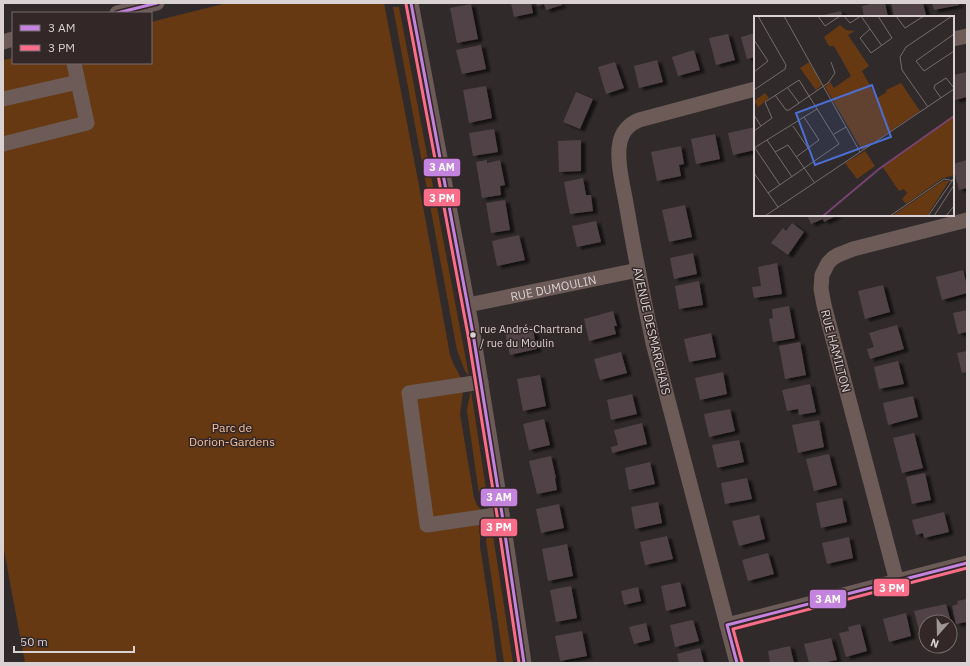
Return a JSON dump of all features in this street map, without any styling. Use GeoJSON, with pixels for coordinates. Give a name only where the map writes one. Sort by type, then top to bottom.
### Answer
{"type":"FeatureCollection","features":[{"type":"Feature","properties":{"kind":"street"},"geometry":{"type":"LineString","coordinates":[[121,12],[156,3]]}},
{"type":"Feature","properties":{"kind":"street"},"geometry":{"type":"LineString","coordinates":[[411,3],[468,305],[502,514],[524,663]]}},
{"type":"Feature","properties":{"kind":"street"},"geometry":{"type":"LineString","coordinates":[[954,39],[967,36]]}},
{"type":"Feature","properties":{"kind":"street"},"geometry":{"type":"LineString","coordinates":[[3,144],[88,124],[74,64]]}},
{"type":"Feature","properties":{"kind":"street"},"geometry":{"type":"LineString","coordinates":[[3,99],[78,82]]}},
{"type":"Feature","properties":{"kind":"street","name":"AVENUE DESMARCHAIS"},"geometry":{"type":"LineString","coordinates":[[737,663],[655,350],[642,294],[619,157],[620,143],[624,132],[632,123],[754,90]]}},
{"type":"Feature","properties":{"kind":"street","name":"RUE HAMILTON"},"geometry":{"type":"LineString","coordinates":[[897,582],[823,300],[821,289],[822,275],[828,263],[833,258],[845,252],[967,220]]}},
{"type":"Feature","properties":{"kind":"street","name":"RUE DUMOULIN"},"geometry":{"type":"LineString","coordinates":[[468,305],[638,270]]}},
{"type":"Feature","properties":{"kind":"street"},"geometry":{"type":"LineString","coordinates":[[481,382],[410,393],[427,525],[502,514]]}},
{"type":"Feature","properties":{"kind":"street"},"geometry":{"type":"LineString","coordinates":[[727,625],[967,563]]}},
{"type":"Feature","properties":{"kind":"green space","name":"Parc de Dorion-Gardens"},"geometry":{"type":"Polygon","coordinates":[[[227,3],[384,3],[450,355],[461,378],[463,391],[460,414],[474,498],[482,511],[485,522],[480,536],[480,546],[497,663],[25,663],[3,545],[3,60],[12,58],[12,64],[152,64],[152,22],[227,3]]]}},
{"type":"Feature","properties":{"kind":"green space"},"geometry":{"type":"Polygon","coordinates":[[[393,7],[399,7],[469,376],[465,371],[457,350],[393,7]]]}},
{"type":"Feature","properties":{"kind":"green space"},"geometry":{"type":"Polygon","coordinates":[[[471,391],[489,509],[479,493],[467,411],[471,391]]]}},
{"type":"Feature","properties":{"kind":"green space"},"geometry":{"type":"Polygon","coordinates":[[[491,523],[513,663],[504,663],[486,541],[491,523]]]}},
{"type":"Feature","properties":{"kind":"building"},"geometry":{"type":"Polygon","coordinates":[[[511,3],[531,3],[533,13],[514,17],[511,3]]]}},
{"type":"Feature","properties":{"kind":"building"},"geometry":{"type":"Polygon","coordinates":[[[536,3],[561,3],[562,5],[546,10],[544,4],[537,6],[536,3]]]}},
{"type":"Feature","properties":{"kind":"building"},"geometry":{"type":"Polygon","coordinates":[[[875,3],[885,3],[888,16],[864,16],[862,6],[875,3]]]}},
{"type":"Feature","properties":{"kind":"building"},"geometry":{"type":"Polygon","coordinates":[[[891,3],[923,3],[926,15],[921,16],[894,16],[891,3]]]}},
{"type":"Feature","properties":{"kind":"building"},"geometry":{"type":"Polygon","coordinates":[[[932,3],[959,3],[959,5],[934,10],[932,3]]]}},
{"type":"Feature","properties":{"kind":"building"},"geometry":{"type":"Polygon","coordinates":[[[471,4],[478,39],[457,43],[450,8],[471,4]]]}},
{"type":"Feature","properties":{"kind":"building"},"geometry":{"type":"Polygon","coordinates":[[[841,11],[842,16],[819,16],[841,11]]]}},
{"type":"Feature","properties":{"kind":"building"},"geometry":{"type":"Polygon","coordinates":[[[754,33],[754,57],[747,59],[741,37],[754,33]]]}},
{"type":"Feature","properties":{"kind":"building"},"geometry":{"type":"Polygon","coordinates":[[[728,34],[735,60],[716,65],[709,38],[728,34]]]}},
{"type":"Feature","properties":{"kind":"building"},"geometry":{"type":"Polygon","coordinates":[[[481,45],[486,69],[462,74],[456,50],[481,45]]]}},
{"type":"Feature","properties":{"kind":"building"},"geometry":{"type":"Polygon","coordinates":[[[694,50],[700,70],[678,76],[672,57],[694,50]]]}},
{"type":"Feature","properties":{"kind":"building"},"geometry":{"type":"Polygon","coordinates":[[[657,60],[663,82],[639,88],[634,66],[657,60]]]}},
{"type":"Feature","properties":{"kind":"building"},"geometry":{"type":"Polygon","coordinates":[[[615,62],[624,88],[606,94],[598,67],[615,62]]]}},
{"type":"Feature","properties":{"kind":"building"},"geometry":{"type":"Polygon","coordinates":[[[967,72],[967,97],[955,100],[954,75],[967,72]]]}},
{"type":"Feature","properties":{"kind":"building"},"geometry":{"type":"Polygon","coordinates":[[[486,86],[492,118],[469,123],[463,90],[486,86]]]}},
{"type":"Feature","properties":{"kind":"building"},"geometry":{"type":"Polygon","coordinates":[[[576,92],[593,99],[580,129],[563,122],[576,92]]]}},
{"type":"Feature","properties":{"kind":"building"},"geometry":{"type":"Polygon","coordinates":[[[754,127],[754,150],[733,155],[728,133],[754,127]]]}},
{"type":"Feature","properties":{"kind":"building"},"geometry":{"type":"Polygon","coordinates":[[[494,129],[498,152],[473,156],[469,133],[494,129]]]}},
{"type":"Feature","properties":{"kind":"building"},"geometry":{"type":"Polygon","coordinates":[[[715,134],[720,159],[696,164],[691,139],[715,134]]]}},
{"type":"Feature","properties":{"kind":"building"},"geometry":{"type":"Polygon","coordinates":[[[581,140],[581,171],[559,172],[558,141],[581,140]]]}},
{"type":"Feature","properties":{"kind":"building"},"geometry":{"type":"Polygon","coordinates":[[[681,146],[684,164],[679,165],[681,176],[657,181],[651,152],[681,146]]]}},
{"type":"Feature","properties":{"kind":"building"},"geometry":{"type":"Polygon","coordinates":[[[487,160],[487,163],[500,160],[505,185],[500,186],[501,195],[482,198],[476,162],[487,160]]]}},
{"type":"Feature","properties":{"kind":"building"},"geometry":{"type":"Polygon","coordinates":[[[967,160],[967,188],[959,190],[954,171],[954,164],[967,160]]]}},
{"type":"Feature","properties":{"kind":"building"},"geometry":{"type":"Polygon","coordinates":[[[583,178],[586,195],[591,195],[593,211],[570,214],[564,182],[583,178]]]}},
{"type":"Feature","properties":{"kind":"building"},"geometry":{"type":"Polygon","coordinates":[[[505,200],[510,230],[491,233],[486,203],[505,200]]]}},
{"type":"Feature","properties":{"kind":"building"},"geometry":{"type":"Polygon","coordinates":[[[685,205],[692,237],[669,242],[662,210],[685,205]]]}},
{"type":"Feature","properties":{"kind":"building"},"geometry":{"type":"Polygon","coordinates":[[[807,216],[836,216],[824,222],[823,219],[811,224],[807,216]]]}},
{"type":"Feature","properties":{"kind":"building"},"geometry":{"type":"Polygon","coordinates":[[[596,221],[601,242],[577,247],[572,226],[596,221]]]}},
{"type":"Feature","properties":{"kind":"building"},"geometry":{"type":"Polygon","coordinates":[[[792,223],[804,232],[788,255],[771,243],[783,228],[786,231],[792,223]]]}},
{"type":"Feature","properties":{"kind":"building"},"geometry":{"type":"Polygon","coordinates":[[[519,235],[525,260],[497,266],[492,241],[519,235]]]}},
{"type":"Feature","properties":{"kind":"building"},"geometry":{"type":"Polygon","coordinates":[[[693,253],[697,274],[674,279],[670,258],[693,253]]]}},
{"type":"Feature","properties":{"kind":"building"},"geometry":{"type":"Polygon","coordinates":[[[777,263],[782,294],[754,298],[752,287],[761,286],[758,267],[777,263]]]}},
{"type":"Feature","properties":{"kind":"building"},"geometry":{"type":"Polygon","coordinates":[[[963,270],[967,293],[942,300],[936,277],[963,270]]]}},
{"type":"Feature","properties":{"kind":"building"},"geometry":{"type":"Polygon","coordinates":[[[699,281],[703,305],[679,309],[675,286],[699,281]]]}},
{"type":"Feature","properties":{"kind":"building"},"geometry":{"type":"Polygon","coordinates":[[[883,285],[890,312],[865,319],[858,291],[883,285]]]}},
{"type":"Feature","properties":{"kind":"building"},"geometry":{"type":"Polygon","coordinates":[[[789,306],[795,338],[773,342],[769,319],[773,318],[772,309],[789,306]]]}},
{"type":"Feature","properties":{"kind":"building"},"geometry":{"type":"Polygon","coordinates":[[[967,310],[967,332],[958,334],[953,313],[967,310]]]}},
{"type":"Feature","properties":{"kind":"building"},"geometry":{"type":"Polygon","coordinates":[[[613,311],[617,326],[614,326],[616,334],[589,341],[584,319],[613,311]]]}},
{"type":"Feature","properties":{"kind":"building"},"geometry":{"type":"Polygon","coordinates":[[[897,325],[904,349],[870,359],[867,349],[874,347],[869,333],[897,325]]]}},
{"type":"Feature","properties":{"kind":"building"},"geometry":{"type":"Polygon","coordinates":[[[532,326],[537,349],[510,355],[505,333],[532,326]]]}},
{"type":"Feature","properties":{"kind":"building"},"geometry":{"type":"Polygon","coordinates":[[[711,333],[716,357],[689,362],[684,339],[711,333]]]}},
{"type":"Feature","properties":{"kind":"building"},"geometry":{"type":"Polygon","coordinates":[[[800,342],[806,375],[785,379],[779,346],[800,342]]]}},
{"type":"Feature","properties":{"kind":"building"},"geometry":{"type":"Polygon","coordinates":[[[967,351],[967,372],[962,373],[957,353],[967,351]]]}},
{"type":"Feature","properties":{"kind":"building"},"geometry":{"type":"Polygon","coordinates":[[[621,352],[627,373],[600,380],[594,359],[621,352]]]}},
{"type":"Feature","properties":{"kind":"building"},"geometry":{"type":"Polygon","coordinates":[[[898,361],[904,384],[879,389],[874,367],[898,361]]]}},
{"type":"Feature","properties":{"kind":"building"},"geometry":{"type":"Polygon","coordinates":[[[723,372],[727,394],[700,400],[695,378],[723,372]]]}},
{"type":"Feature","properties":{"kind":"building"},"geometry":{"type":"Polygon","coordinates":[[[540,375],[546,406],[523,411],[517,379],[540,375]]]}},
{"type":"Feature","properties":{"kind":"building"},"geometry":{"type":"Polygon","coordinates":[[[810,384],[816,412],[799,415],[798,409],[787,411],[782,390],[810,384]]]}},
{"type":"Feature","properties":{"kind":"building"},"geometry":{"type":"Polygon","coordinates":[[[632,394],[637,414],[611,420],[607,400],[632,394]]]}},
{"type":"Feature","properties":{"kind":"building"},"geometry":{"type":"Polygon","coordinates":[[[913,396],[918,417],[888,425],[883,403],[913,396]]]}},
{"type":"Feature","properties":{"kind":"building"},"geometry":{"type":"Polygon","coordinates":[[[730,409],[735,431],[709,437],[704,414],[730,409]]]}},
{"type":"Feature","properties":{"kind":"building"},"geometry":{"type":"Polygon","coordinates":[[[544,419],[550,445],[529,450],[523,424],[544,419]]]}},
{"type":"Feature","properties":{"kind":"building"},"geometry":{"type":"Polygon","coordinates":[[[819,420],[824,447],[798,453],[792,425],[819,420]]]}},
{"type":"Feature","properties":{"kind":"building"},"geometry":{"type":"Polygon","coordinates":[[[642,423],[647,444],[612,453],[611,447],[618,445],[614,430],[642,423]]]}},
{"type":"Feature","properties":{"kind":"building"},"geometry":{"type":"Polygon","coordinates":[[[914,433],[923,468],[902,473],[893,438],[914,433]]]}},
{"type":"Feature","properties":{"kind":"building"},"geometry":{"type":"Polygon","coordinates":[[[739,440],[744,462],[717,468],[712,445],[739,440]]]}},
{"type":"Feature","properties":{"kind":"building"},"geometry":{"type":"Polygon","coordinates":[[[829,454],[837,485],[814,491],[806,459],[829,454]]]}},
{"type":"Feature","properties":{"kind":"building"},"geometry":{"type":"Polygon","coordinates":[[[551,456],[557,490],[537,494],[529,461],[551,456]]]}},
{"type":"Feature","properties":{"kind":"building"},"geometry":{"type":"Polygon","coordinates":[[[650,462],[655,484],[629,490],[625,468],[650,462]]]}},
{"type":"Feature","properties":{"kind":"building"},"geometry":{"type":"Polygon","coordinates":[[[925,473],[931,500],[912,504],[906,477],[925,473]]]}},
{"type":"Feature","properties":{"kind":"building"},"geometry":{"type":"Polygon","coordinates":[[[747,478],[752,499],[725,504],[721,483],[747,478]]]}},
{"type":"Feature","properties":{"kind":"building"},"geometry":{"type":"Polygon","coordinates":[[[842,498],[847,522],[821,528],[816,503],[842,498]]]}},
{"type":"Feature","properties":{"kind":"building"},"geometry":{"type":"Polygon","coordinates":[[[658,502],[662,523],[635,529],[631,507],[658,502]]]}},
{"type":"Feature","properties":{"kind":"building"},"geometry":{"type":"Polygon","coordinates":[[[559,504],[564,528],[541,533],[536,509],[559,504]]]}},
{"type":"Feature","properties":{"kind":"building"},"geometry":{"type":"Polygon","coordinates":[[[944,512],[949,532],[924,538],[923,533],[916,535],[912,520],[944,512]]]}},
{"type":"Feature","properties":{"kind":"building"},"geometry":{"type":"Polygon","coordinates":[[[759,515],[765,539],[739,546],[732,521],[759,515]]]}},
{"type":"Feature","properties":{"kind":"building"},"geometry":{"type":"Polygon","coordinates":[[[667,536],[673,559],[645,565],[640,542],[667,536]]]}},
{"type":"Feature","properties":{"kind":"building"},"geometry":{"type":"Polygon","coordinates":[[[849,537],[853,558],[827,564],[822,543],[849,537]]]}},
{"type":"Feature","properties":{"kind":"building"},"geometry":{"type":"Polygon","coordinates":[[[567,544],[573,576],[548,581],[542,549],[567,544]]]}},
{"type":"Feature","properties":{"kind":"building"},"geometry":{"type":"Polygon","coordinates":[[[768,553],[774,574],[748,581],[742,560],[768,553]]]}},
{"type":"Feature","properties":{"kind":"building"},"geometry":{"type":"Polygon","coordinates":[[[680,582],[686,606],[666,611],[661,586],[680,582]]]}},
{"type":"Feature","properties":{"kind":"building"},"geometry":{"type":"Polygon","coordinates":[[[571,586],[577,618],[556,622],[550,590],[571,586]]]}},
{"type":"Feature","properties":{"kind":"building"},"geometry":{"type":"Polygon","coordinates":[[[638,587],[641,601],[624,605],[621,591],[638,587]]]}},
{"type":"Feature","properties":{"kind":"building"},"geometry":{"type":"Polygon","coordinates":[[[967,599],[967,622],[958,624],[958,614],[954,614],[952,606],[958,604],[957,601],[967,599]]]}},
{"type":"Feature","properties":{"kind":"building"},"geometry":{"type":"Polygon","coordinates":[[[946,604],[949,614],[918,614],[918,626],[914,611],[946,604]]]}},
{"type":"Feature","properties":{"kind":"building"},"geometry":{"type":"Polygon","coordinates":[[[906,613],[911,636],[889,642],[883,619],[906,613]]]}},
{"type":"Feature","properties":{"kind":"building"},"geometry":{"type":"Polygon","coordinates":[[[693,620],[699,641],[675,647],[670,625],[693,620]]]}},
{"type":"Feature","properties":{"kind":"building"},"geometry":{"type":"Polygon","coordinates":[[[646,623],[650,640],[634,644],[629,627],[646,623]]]}},
{"type":"Feature","properties":{"kind":"building"},"geometry":{"type":"Polygon","coordinates":[[[860,624],[867,651],[846,657],[839,633],[849,631],[848,627],[860,624]]]}},
{"type":"Feature","properties":{"kind":"building"},"geometry":{"type":"Polygon","coordinates":[[[582,631],[587,656],[560,661],[555,636],[582,631]]]}},
{"type":"Feature","properties":{"kind":"building"},"geometry":{"type":"Polygon","coordinates":[[[831,638],[837,660],[822,663],[809,663],[804,644],[831,638]]]}},
{"type":"Feature","properties":{"kind":"building"},"geometry":{"type":"Polygon","coordinates":[[[790,646],[794,663],[770,663],[768,651],[790,646]]]}},
{"type":"Feature","properties":{"kind":"building"},"geometry":{"type":"Polygon","coordinates":[[[700,648],[704,663],[679,663],[677,654],[700,648]]]}},
{"type":"Feature","properties":{"kind":"transit line"},"geometry":{"type":"LineString","coordinates":[[121,12],[157,3]]}},
{"type":"Feature","properties":{"kind":"transit line"},"geometry":{"type":"LineString","coordinates":[[411,3],[473,334],[524,663]]}},
{"type":"Feature","properties":{"kind":"transit line"},"geometry":{"type":"LineString","coordinates":[[406,4],[468,335],[519,663]]}},
{"type":"Feature","properties":{"kind":"transit line"},"geometry":{"type":"LineString","coordinates":[[737,663],[727,625],[967,563]]}},
{"type":"Feature","properties":{"kind":"transit line"},"geometry":{"type":"LineString","coordinates":[[742,662],[733,629],[967,568]]}},
{"type":"Feature","properties":{"kind":"place","name":"rue André-Chartrand / rue du Moulin"},"geometry":{"type":"Point","coordinates":[473,335]}}]}
